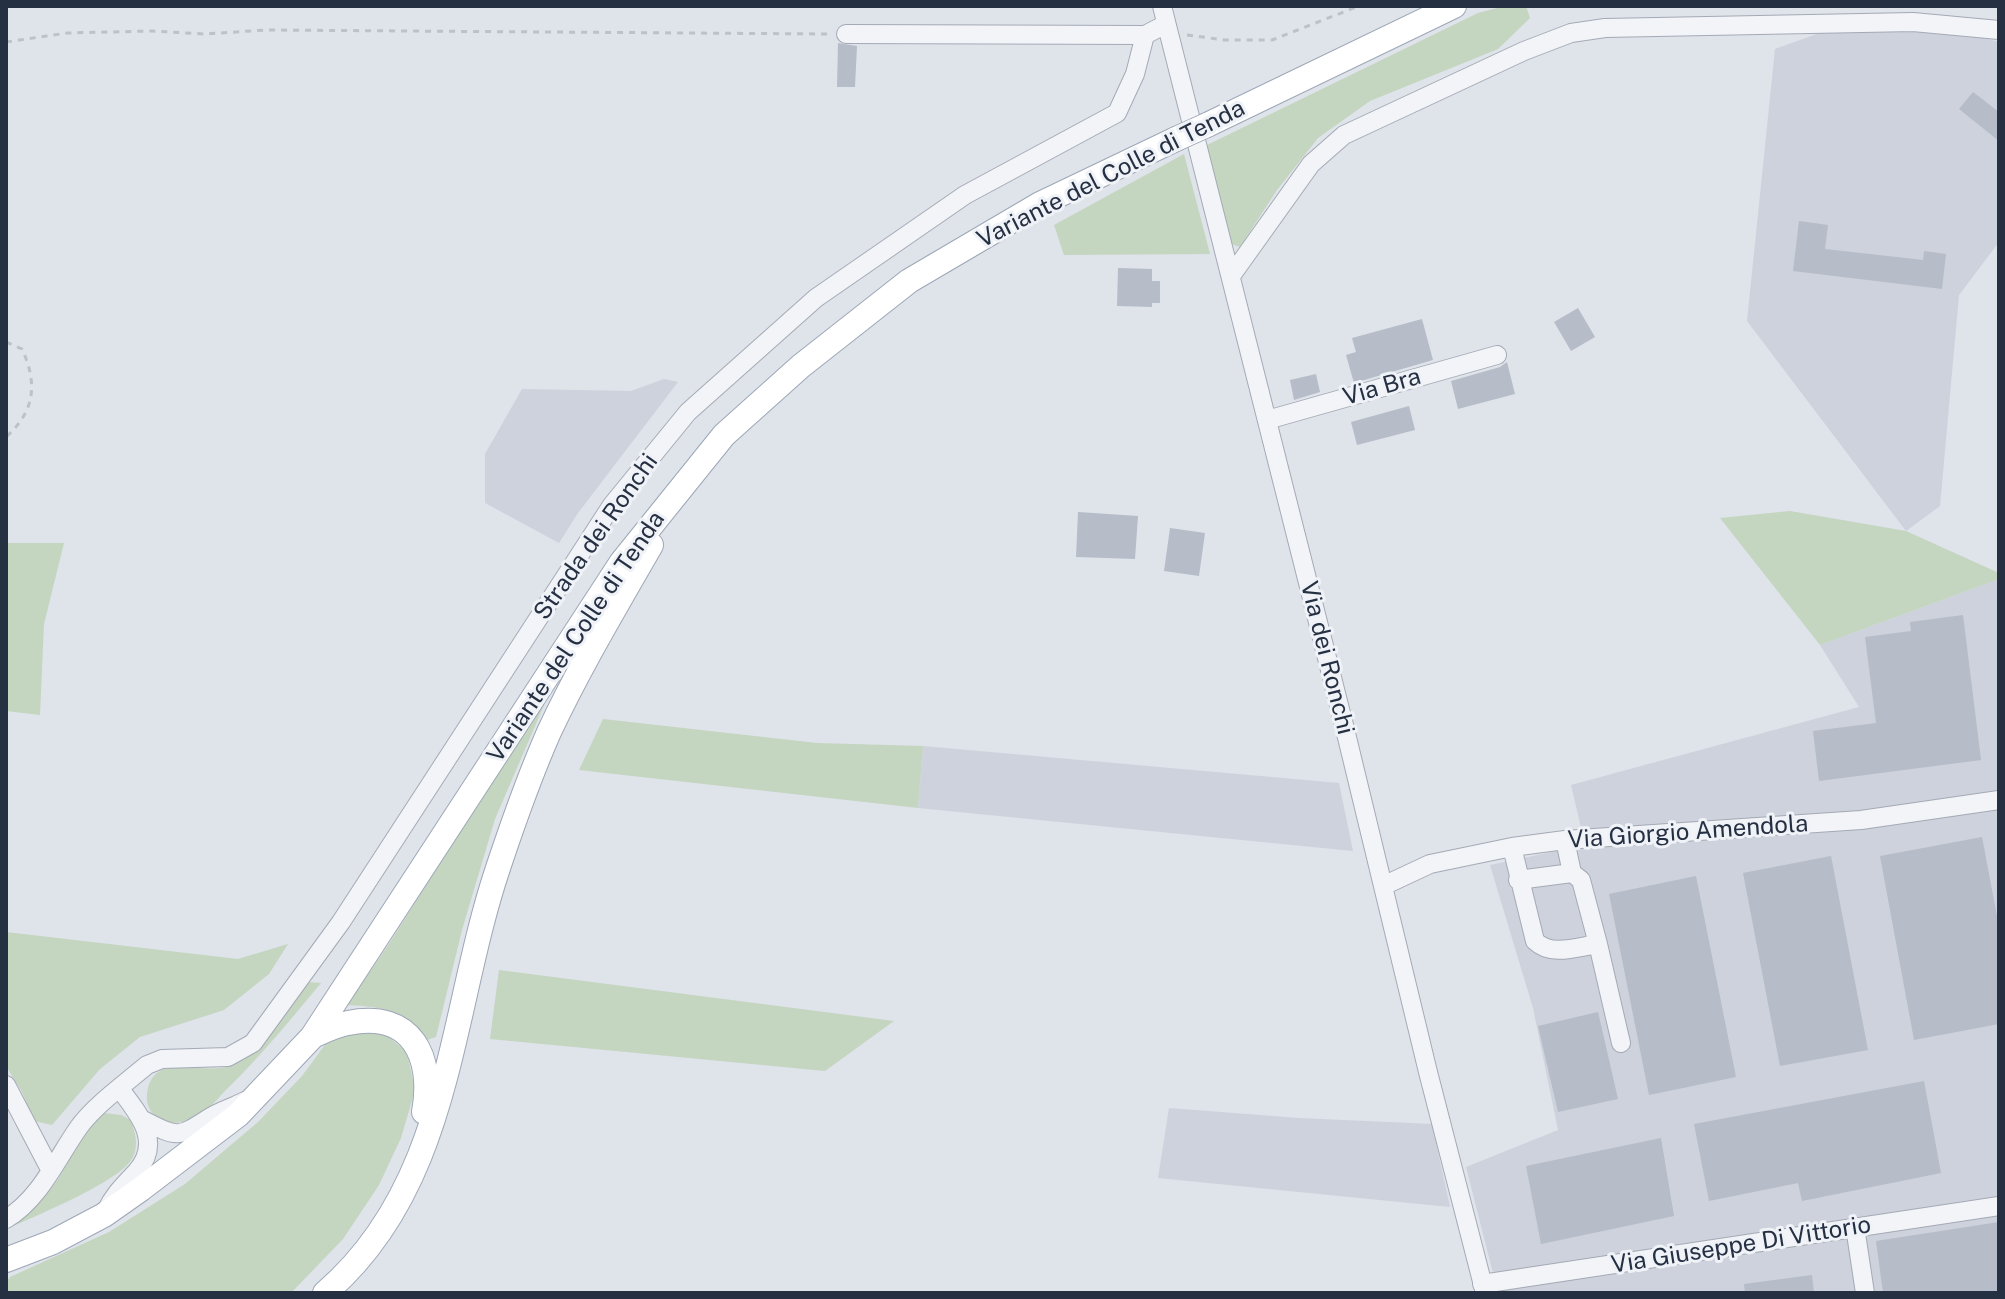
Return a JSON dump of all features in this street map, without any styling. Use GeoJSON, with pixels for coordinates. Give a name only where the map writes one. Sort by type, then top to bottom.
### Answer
{"type":"FeatureCollection","features":[{"type":"Feature","properties":{"kind":"main road","name":"Variante del Colle di Tenda"},"geometry":{"type":"LineString","coordinates":[[11,1261],[104,1215],[238,1115],[312,1037],[621,563],[724,435],[801,366],[909,281],[1040,204],[1454,6]]}},
{"type":"Feature","properties":{"kind":"main road"},"geometry":{"type":"LineString","coordinates":[[326,1293],[368,1250],[391,1218],[410,1181],[441,1098],[497,869],[549,732],[623,593],[694,470]]}},
{"type":"Feature","properties":{"kind":"main road"},"geometry":{"type":"LineString","coordinates":[[312,1037],[339,1025],[373,1022],[398,1030],[417,1046],[422,1054],[428,1083],[410,1181]]}},
{"type":"Feature","properties":{"kind":"street"},"geometry":{"type":"LineString","coordinates":[[846,34],[1145,35],[1164,15]]}},
{"type":"Feature","properties":{"kind":"street","name":"Via dei Ronchi"},"geometry":{"type":"LineString","coordinates":[[1164,15],[1483,1288]]}},
{"type":"Feature","properties":{"kind":"street"},"geometry":{"type":"LineString","coordinates":[[1231,276],[1311,164],[1344,135],[1524,51],[1571,33],[1605,28],[1913,22],[1999,30]]}},
{"type":"Feature","properties":{"kind":"street","name":"Strada dei Ronchi"},"geometry":{"type":"LineString","coordinates":[[6,1219],[30,1198],[93,1110],[147,1065],[162,1059],[228,1057],[253,1043],[341,922],[612,505],[688,412],[816,298],[965,195],[1117,113],[1135,74],[1145,35]]}},
{"type":"Feature","properties":{"kind":"street","name":"Via Bra"},"geometry":{"type":"LineString","coordinates":[[1267,420],[1497,355]]}},
{"type":"Feature","properties":{"kind":"street","name":"Via Giorgio Amendola"},"geometry":{"type":"LineString","coordinates":[[1383,886],[1430,864],[1512,847],[1565,840],[1861,820],[1999,800]]}},
{"type":"Feature","properties":{"kind":"street"},"geometry":{"type":"LineString","coordinates":[[1565,840],[1572,873],[1581,880],[1621,1043]]}},
{"type":"Feature","properties":{"kind":"street"},"geometry":{"type":"LineString","coordinates":[[1512,847],[1535,941],[1543,950],[1553,951],[1598,944]]}},
{"type":"Feature","properties":{"kind":"street"},"geometry":{"type":"LineString","coordinates":[[1518,880],[1572,873]]}},
{"type":"Feature","properties":{"kind":"street"},"geometry":{"type":"LineString","coordinates":[[6,1085],[51,1171]]}},
{"type":"Feature","properties":{"kind":"street"},"geometry":{"type":"LineString","coordinates":[[104,1215],[112,1198],[145,1160],[148,1138],[143,1120],[119,1088]]}},
{"type":"Feature","properties":{"kind":"street"},"geometry":{"type":"LineString","coordinates":[[143,1120],[167,1132],[188,1133],[211,1117],[254,1097]]}},
{"type":"Feature","properties":{"kind":"street","name":"Via Giuseppe Di Vittorio"},"geometry":{"type":"LineString","coordinates":[[1483,1288],[1999,1206]]}},
{"type":"Feature","properties":{"kind":"street"},"geometry":{"type":"LineString","coordinates":[[1855,1227],[1865,1293]]}},
{"type":"Feature","properties":{"kind":"path"},"geometry":{"type":"LineString","coordinates":[[1164,15],[1182,34],[1225,40],[1272,40],[1359,6]]}},
{"type":"Feature","properties":{"kind":"path"},"geometry":{"type":"LineString","coordinates":[[6,42],[67,33],[152,31],[205,34],[266,30],[846,34]]}},
{"type":"Feature","properties":{"kind":"path"},"geometry":{"type":"LineString","coordinates":[[6,342],[22,349],[32,371],[31,399],[23,422],[6,437]]}},
{"type":"Feature","properties":{"kind":"shaded area"},"geometry":{"type":"Polygon","coordinates":[[[1948,28],[1999,42],[1999,242],[1959,295],[1940,506],[1906,531],[1747,321],[1775,49],[1825,31],[1948,28]]]}},
{"type":"Feature","properties":{"kind":"shaded area"},"geometry":{"type":"Polygon","coordinates":[[[664,379],[678,382],[578,513],[559,543],[485,503],[485,454],[522,389],[631,391],[664,379]]]}},
{"type":"Feature","properties":{"kind":"shaded area"},"geometry":{"type":"Polygon","coordinates":[[[1999,579],[1999,1293],[1498,1293],[1466,1167],[1558,1130],[1533,1008],[1490,865],[1585,845],[1571,785],[1859,707],[1820,645],[1999,579]]]}},
{"type":"Feature","properties":{"kind":"shaded area"},"geometry":{"type":"Polygon","coordinates":[[[923,746],[1339,783],[1353,851],[918,808],[923,746]]]}},
{"type":"Feature","properties":{"kind":"shaded area"},"geometry":{"type":"Polygon","coordinates":[[[1169,1108],[1432,1124],[1450,1207],[1158,1178],[1169,1108]]]}},
{"type":"Feature","properties":{"kind":"green space"},"geometry":{"type":"Polygon","coordinates":[[[1505,6],[1526,6],[1530,18],[1498,49],[1370,101],[1318,138],[1277,190],[1240,247],[1226,242],[1203,147],[1478,13],[1505,6]]]}},
{"type":"Feature","properties":{"kind":"green space"},"geometry":{"type":"Polygon","coordinates":[[[1184,154],[1210,254],[1064,255],[1054,225],[1184,154]]]}},
{"type":"Feature","properties":{"kind":"green space"},"geometry":{"type":"Polygon","coordinates":[[[1790,511],[1906,531],[1999,573],[1999,579],[1820,645],[1720,518],[1790,511]]]}},
{"type":"Feature","properties":{"kind":"green space"},"geometry":{"type":"Polygon","coordinates":[[[6,543],[64,543],[44,624],[40,715],[6,711],[6,543]]]}},
{"type":"Feature","properties":{"kind":"green space"},"geometry":{"type":"Polygon","coordinates":[[[548,696],[495,819],[462,930],[436,1037],[427,1040],[409,1022],[392,1012],[347,1005],[389,944],[537,708],[548,696]]]}},
{"type":"Feature","properties":{"kind":"green space"},"geometry":{"type":"Polygon","coordinates":[[[603,719],[817,743],[923,746],[918,808],[579,770],[603,719]]]}},
{"type":"Feature","properties":{"kind":"green space"},"geometry":{"type":"Polygon","coordinates":[[[6,932],[238,959],[288,944],[269,974],[224,1010],[140,1037],[100,1069],[52,1125],[34,1121],[22,1092],[6,1066],[6,932]]]}},
{"type":"Feature","properties":{"kind":"green space"},"geometry":{"type":"Polygon","coordinates":[[[499,970],[894,1021],[825,1071],[490,1039],[499,970]]]}},
{"type":"Feature","properties":{"kind":"green space"},"geometry":{"type":"Polygon","coordinates":[[[307,982],[321,983],[267,1047],[206,1111],[193,1119],[176,1123],[161,1120],[152,1113],[147,1095],[151,1081],[158,1072],[179,1067],[218,1068],[242,1060],[264,1041],[307,982]]]}},
{"type":"Feature","properties":{"kind":"green space"},"geometry":{"type":"Polygon","coordinates":[[[353,1031],[385,1034],[407,1052],[415,1090],[401,1138],[379,1185],[343,1239],[291,1293],[6,1293],[6,1282],[10,1277],[109,1232],[185,1184],[258,1122],[302,1076],[327,1042],[353,1031]]]}},
{"type":"Feature","properties":{"kind":"green space"},"geometry":{"type":"Polygon","coordinates":[[[105,1113],[131,1120],[136,1148],[126,1166],[96,1187],[9,1228],[53,1186],[82,1135],[105,1113]]]}},
{"type":"Feature","properties":{"kind":"building"},"geometry":{"type":"Polygon","coordinates":[[[838,43],[857,46],[855,87],[837,87],[838,43]]]}},
{"type":"Feature","properties":{"kind":"building"},"geometry":{"type":"Polygon","coordinates":[[[1973,92],[1999,112],[1999,141],[1959,109],[1973,92]]]}},
{"type":"Feature","properties":{"kind":"building"},"geometry":{"type":"Polygon","coordinates":[[[1799,221],[1828,225],[1825,249],[1923,260],[1924,251],[1946,254],[1942,289],[1793,271],[1799,221]]]}},
{"type":"Feature","properties":{"kind":"building"},"geometry":{"type":"Polygon","coordinates":[[[1118,268],[1152,269],[1152,281],[1160,281],[1160,303],[1152,303],[1152,307],[1117,306],[1118,268]]]}},
{"type":"Feature","properties":{"kind":"building"},"geometry":{"type":"Polygon","coordinates":[[[1578,308],[1595,337],[1571,351],[1554,322],[1578,308]]]}},
{"type":"Feature","properties":{"kind":"building"},"geometry":{"type":"Polygon","coordinates":[[[1422,319],[1433,360],[1354,383],[1346,355],[1356,352],[1352,338],[1422,319]]]}},
{"type":"Feature","properties":{"kind":"building"},"geometry":{"type":"Polygon","coordinates":[[[1507,362],[1515,394],[1458,409],[1451,381],[1500,367],[1507,362]]]}},
{"type":"Feature","properties":{"kind":"building"},"geometry":{"type":"Polygon","coordinates":[[[1316,374],[1320,392],[1294,400],[1290,380],[1316,374]]]}},
{"type":"Feature","properties":{"kind":"building"},"geometry":{"type":"Polygon","coordinates":[[[1409,406],[1415,430],[1357,445],[1351,422],[1409,406]]]}},
{"type":"Feature","properties":{"kind":"building"},"geometry":{"type":"Polygon","coordinates":[[[1078,512],[1138,516],[1135,559],[1076,557],[1078,512]]]}},
{"type":"Feature","properties":{"kind":"building"},"geometry":{"type":"Polygon","coordinates":[[[1170,528],[1205,533],[1199,576],[1164,571],[1170,528]]]}},
{"type":"Feature","properties":{"kind":"building"},"geometry":{"type":"Polygon","coordinates":[[[1963,615],[1981,760],[1819,781],[1813,731],[1876,723],[1865,637],[1911,631],[1910,622],[1963,615]]]}},
{"type":"Feature","properties":{"kind":"building"},"geometry":{"type":"Polygon","coordinates":[[[1982,837],[1999,927],[1999,1024],[1914,1040],[1880,856],[1982,837]]]}},
{"type":"Feature","properties":{"kind":"building"},"geometry":{"type":"Polygon","coordinates":[[[1831,856],[1868,1050],[1780,1066],[1743,873],[1831,856]]]}},
{"type":"Feature","properties":{"kind":"building"},"geometry":{"type":"Polygon","coordinates":[[[1696,876],[1736,1077],[1649,1095],[1609,894],[1696,876]]]}},
{"type":"Feature","properties":{"kind":"building"},"geometry":{"type":"Polygon","coordinates":[[[1598,1012],[1618,1099],[1558,1112],[1538,1026],[1598,1012]]]}},
{"type":"Feature","properties":{"kind":"building"},"geometry":{"type":"Polygon","coordinates":[[[1924,1081],[1941,1173],[1802,1201],[1798,1183],[1709,1201],[1694,1124],[1924,1081]]]}},
{"type":"Feature","properties":{"kind":"building"},"geometry":{"type":"Polygon","coordinates":[[[1661,1138],[1674,1216],[1541,1244],[1526,1166],[1661,1138]]]}},
{"type":"Feature","properties":{"kind":"building"},"geometry":{"type":"Polygon","coordinates":[[[1999,1222],[1999,1293],[1883,1293],[1876,1241],[1999,1222]]]}},
{"type":"Feature","properties":{"kind":"building"},"geometry":{"type":"Polygon","coordinates":[[[1812,1275],[1814,1293],[1745,1293],[1744,1284],[1812,1275]]]}}]}
